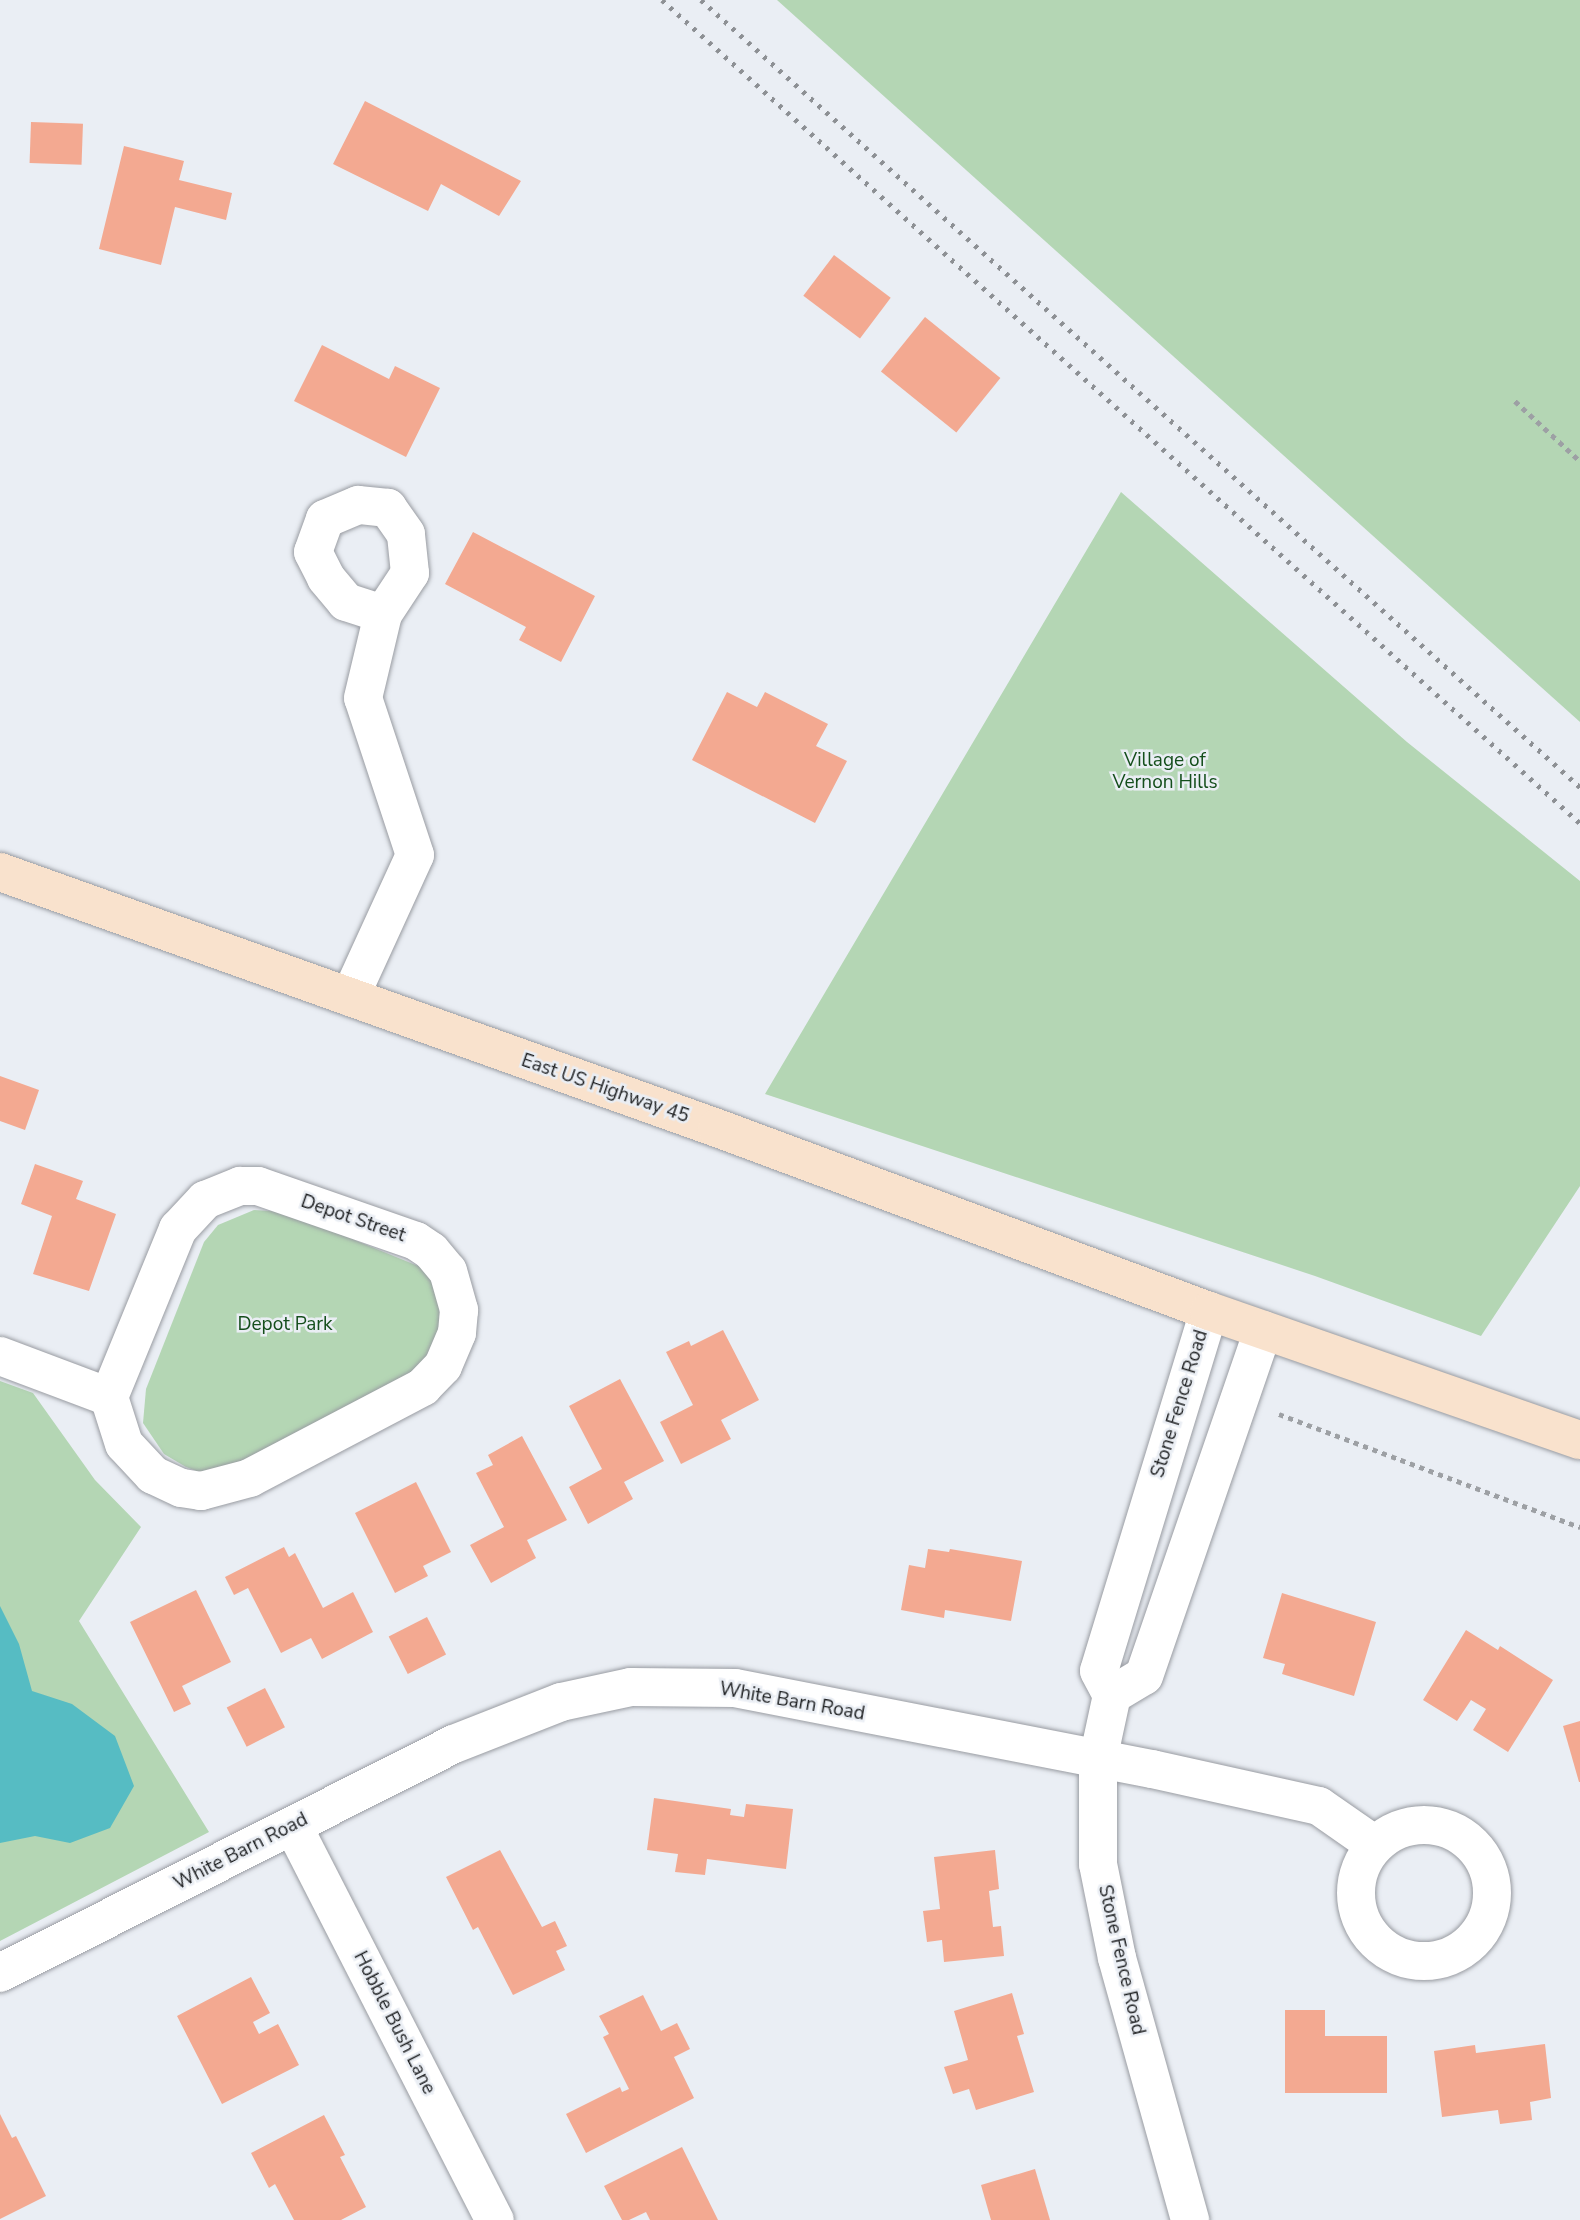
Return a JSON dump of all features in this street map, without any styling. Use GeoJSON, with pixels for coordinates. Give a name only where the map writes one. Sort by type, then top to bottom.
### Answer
{"type":"FeatureCollection","features":[{"type":"Feature","properties":{"kind":"main road","name":"East US Highway 45"},"geometry":{"type":"LineString","coordinates":[[0,872],[717,1128],[1209,1311],[1580,1440]]}},
{"type":"Feature","properties":{"kind":"street"},"geometry":{"type":"LineString","coordinates":[[349,997],[415,855],[363,698],[383,614]]}},
{"type":"Feature","properties":{"kind":"street","name":"Depot Street"},"geometry":{"type":"LineString","coordinates":[[240,1186],[258,1186],[416,1241],[431,1251],[448,1271],[459,1310],[457,1333],[443,1366],[423,1387],[250,1478],[201,1491],[181,1488],[153,1475],[124,1444],[109,1397],[178,1229],[205,1200],[240,1186]]}},
{"type":"Feature","properties":{"kind":"street","name":"Stone Fence Road"},"geometry":{"type":"LineString","coordinates":[[1190,2220],[1117,1958],[1098,1864],[1098,1760],[1112,1695],[1099,1671],[1209,1311]]}},
{"type":"Feature","properties":{"kind":"street"},"geometry":{"type":"LineString","coordinates":[[1112,1695],[1144,1676],[1263,1330]]}},
{"type":"Feature","properties":{"kind":"street"},"geometry":{"type":"LineString","coordinates":[[0,1356],[109,1397]]}},
{"type":"Feature","properties":{"kind":"street","name":"White Barn Road"},"geometry":{"type":"LineString","coordinates":[[0,1973],[454,1744],[561,1702],[631,1687],[734,1688],[1319,1806],[1375,1845]]}},
{"type":"Feature","properties":{"kind":"street","name":"Hobble Bush Lane"},"geometry":{"type":"LineString","coordinates":[[293,1826],[495,2220]]}},
{"type":"Feature","properties":{"kind":"path"},"geometry":{"type":"LineString","coordinates":[[1514,401],[1580,461]]}},
{"type":"Feature","properties":{"kind":"path"},"geometry":{"type":"LineString","coordinates":[[1279,1414],[1580,1527]]}},
{"type":"Feature","properties":{"kind":"green space"},"geometry":{"type":"Polygon","coordinates":[[[777,0],[1580,0],[1580,722],[777,0]]]}},
{"type":"Feature","properties":{"kind":"green space","name":"Village of Vernon Hills"},"geometry":{"type":"Polygon","coordinates":[[[1121,492],[1407,742],[1580,881],[1580,1186],[1481,1336],[1315,1276],[765,1094],[1121,492]]]}},
{"type":"Feature","properties":{"kind":"green space","name":"Depot Park"},"geometry":{"type":"Polygon","coordinates":[[[254,1210],[286,1212],[423,1268],[449,1306],[418,1376],[212,1477],[186,1467],[164,1454],[143,1423],[146,1389],[204,1242],[218,1225],[254,1210]]]}},
{"type":"Feature","properties":{"kind":"green space"},"geometry":{"type":"Polygon","coordinates":[[[0,1381],[33,1393],[95,1480],[141,1527],[79,1621],[209,1832],[0,1941],[0,1381]]]}},
{"type":"Feature","properties":{"kind":"water"},"geometry":{"type":"Polygon","coordinates":[[[0,1606],[19,1644],[32,1691],[72,1704],[115,1736],[134,1786],[110,1828],[70,1843],[35,1836],[0,1843],[0,1606]]]}},
{"type":"Feature","properties":{"kind":"building"},"geometry":{"type":"Polygon","coordinates":[[[365,101],[521,181],[499,216],[441,184],[428,211],[333,164],[365,101]]]}},
{"type":"Feature","properties":{"kind":"building"},"geometry":{"type":"Polygon","coordinates":[[[31,122],[83,124],[82,165],[30,163],[31,122]]]}},
{"type":"Feature","properties":{"kind":"building"},"geometry":{"type":"Polygon","coordinates":[[[124,146],[184,161],[179,180],[232,193],[226,220],[175,207],[161,265],[99,249],[124,146]]]}},
{"type":"Feature","properties":{"kind":"building"},"geometry":{"type":"Polygon","coordinates":[[[834,255],[891,298],[860,338],[803,296],[834,255]]]}},
{"type":"Feature","properties":{"kind":"building"},"geometry":{"type":"Polygon","coordinates":[[[925,317],[1000,378],[956,432],[881,371],[925,317]]]}},
{"type":"Feature","properties":{"kind":"building"},"geometry":{"type":"Polygon","coordinates":[[[322,345],[389,379],[395,366],[440,388],[406,457],[294,401],[322,345]]]}},
{"type":"Feature","properties":{"kind":"building"},"geometry":{"type":"Polygon","coordinates":[[[473,532],[595,596],[561,662],[519,640],[526,627],[445,584],[473,532]]]}},
{"type":"Feature","properties":{"kind":"building"},"geometry":{"type":"Polygon","coordinates":[[[727,692],[757,707],[765,692],[828,724],[816,746],[847,761],[815,823],[692,760],[727,692]]]}},
{"type":"Feature","properties":{"kind":"building"},"geometry":{"type":"Polygon","coordinates":[[[0,1076],[39,1090],[25,1130],[0,1121],[0,1076]]]}},
{"type":"Feature","properties":{"kind":"building"},"geometry":{"type":"Polygon","coordinates":[[[35,1164],[83,1181],[76,1199],[116,1214],[89,1291],[33,1274],[52,1216],[21,1204],[35,1164]]]}},
{"type":"Feature","properties":{"kind":"building"},"geometry":{"type":"Polygon","coordinates":[[[723,1330],[759,1400],[721,1420],[731,1439],[681,1464],[660,1422],[693,1405],[666,1352],[689,1341],[691,1346],[723,1330]]]}},
{"type":"Feature","properties":{"kind":"building"},"geometry":{"type":"Polygon","coordinates":[[[620,1379],[664,1461],[624,1482],[633,1499],[588,1524],[569,1487],[602,1469],[569,1406],[620,1379]]]}},
{"type":"Feature","properties":{"kind":"building"},"geometry":{"type":"Polygon","coordinates":[[[522,1436],[567,1520],[527,1540],[536,1558],[491,1583],[470,1545],[504,1527],[476,1473],[493,1465],[488,1455],[522,1436]]]}},
{"type":"Feature","properties":{"kind":"building"},"geometry":{"type":"Polygon","coordinates":[[[416,1482],[451,1552],[423,1566],[428,1576],[395,1593],[355,1513],[416,1482]]]}},
{"type":"Feature","properties":{"kind":"building"},"geometry":{"type":"Polygon","coordinates":[[[284,1547],[289,1557],[295,1553],[323,1608],[353,1592],[373,1632],[322,1659],[311,1638],[281,1653],[248,1588],[234,1595],[225,1577],[284,1547]]]}},
{"type":"Feature","properties":{"kind":"building"},"geometry":{"type":"Polygon","coordinates":[[[928,1549],[949,1552],[950,1549],[1022,1561],[1011,1621],[945,1610],[944,1618],[901,1610],[909,1565],[925,1568],[928,1549]]]}},
{"type":"Feature","properties":{"kind":"building"},"geometry":{"type":"Polygon","coordinates":[[[196,1590],[231,1662],[182,1686],[191,1704],[174,1712],[130,1622],[196,1590]]]}},
{"type":"Feature","properties":{"kind":"building"},"geometry":{"type":"Polygon","coordinates":[[[1282,1593],[1376,1622],[1354,1696],[1282,1674],[1285,1664],[1263,1658],[1282,1593]]]}},
{"type":"Feature","properties":{"kind":"building"},"geometry":{"type":"Polygon","coordinates":[[[427,1617],[446,1654],[408,1674],[389,1637],[427,1617]]]}},
{"type":"Feature","properties":{"kind":"building"},"geometry":{"type":"Polygon","coordinates":[[[1466,1630],[1498,1650],[1500,1646],[1553,1680],[1508,1752],[1473,1730],[1486,1709],[1471,1700],[1457,1721],[1423,1700],[1466,1630]]]}},
{"type":"Feature","properties":{"kind":"building"},"geometry":{"type":"Polygon","coordinates":[[[265,1688],[285,1727],[247,1747],[227,1708],[265,1688]]]}},
{"type":"Feature","properties":{"kind":"building"},"geometry":{"type":"Polygon","coordinates":[[[1580,1721],[1580,1782],[1579,1782],[1563,1726],[1580,1721]]]}},
{"type":"Feature","properties":{"kind":"building"},"geometry":{"type":"Polygon","coordinates":[[[654,1798],[731,1809],[730,1815],[744,1817],[746,1804],[793,1809],[786,1869],[707,1859],[705,1875],[675,1872],[678,1854],[647,1850],[654,1798]]]}},
{"type":"Feature","properties":{"kind":"building"},"geometry":{"type":"Polygon","coordinates":[[[500,1850],[542,1927],[555,1921],[567,1946],[556,1951],[565,1970],[513,1995],[478,1927],[473,1930],[446,1877],[500,1850]]]}},
{"type":"Feature","properties":{"kind":"building"},"geometry":{"type":"Polygon","coordinates":[[[995,1850],[999,1889],[989,1891],[993,1927],[1001,1926],[1004,1956],[944,1962],[942,1940],[927,1942],[923,1911],[940,1909],[934,1857],[995,1850]]]}},
{"type":"Feature","properties":{"kind":"building"},"geometry":{"type":"Polygon","coordinates":[[[251,1977],[270,2013],[253,2022],[259,2034],[278,2024],[299,2065],[222,2104],[177,2016],[251,1977]]]}},
{"type":"Feature","properties":{"kind":"building"},"geometry":{"type":"Polygon","coordinates":[[[1012,1993],[1024,2034],[1017,2036],[1034,2092],[976,2110],[969,2089],[953,2094],[944,2067],[968,2060],[954,2011],[1012,1993]]]}},
{"type":"Feature","properties":{"kind":"building"},"geometry":{"type":"Polygon","coordinates":[[[643,1995],[661,2031],[677,2023],[690,2049],[674,2057],[694,2098],[586,2153],[566,2114],[620,2087],[622,2092],[629,2089],[603,2037],[609,2034],[599,2016],[643,1995]]]}},
{"type":"Feature","properties":{"kind":"building"},"geometry":{"type":"Polygon","coordinates":[[[1285,2010],[1325,2010],[1325,2036],[1387,2036],[1387,2093],[1285,2093],[1285,2010]]]}},
{"type":"Feature","properties":{"kind":"building"},"geometry":{"type":"Polygon","coordinates":[[[1545,2044],[1551,2098],[1530,2102],[1532,2120],[1500,2124],[1498,2110],[1442,2117],[1434,2051],[1475,2045],[1476,2053],[1545,2044]]]}},
{"type":"Feature","properties":{"kind":"building"},"geometry":{"type":"Polygon","coordinates":[[[0,2114],[12,2138],[16,2136],[46,2196],[0,2219],[0,2114]]]}},
{"type":"Feature","properties":{"kind":"building"},"geometry":{"type":"Polygon","coordinates":[[[324,2115],[345,2155],[340,2157],[366,2207],[341,2220],[294,2220],[275,2184],[269,2188],[251,2153],[324,2115]]]}},
{"type":"Feature","properties":{"kind":"building"},"geometry":{"type":"Polygon","coordinates":[[[682,2147],[718,2220],[650,2220],[646,2212],[629,2220],[622,2220],[604,2186],[682,2147]]]}},
{"type":"Feature","properties":{"kind":"building"},"geometry":{"type":"Polygon","coordinates":[[[1035,2169],[1050,2220],[991,2220],[981,2185],[1035,2169]]]}},
{"type":"Feature","properties":{"kind":"railway"},"geometry":{"type":"LineString","coordinates":[[662,0],[1580,823]]}},
{"type":"Feature","properties":{"kind":"railway"},"geometry":{"type":"LineString","coordinates":[[701,0],[1580,787]]}}]}
